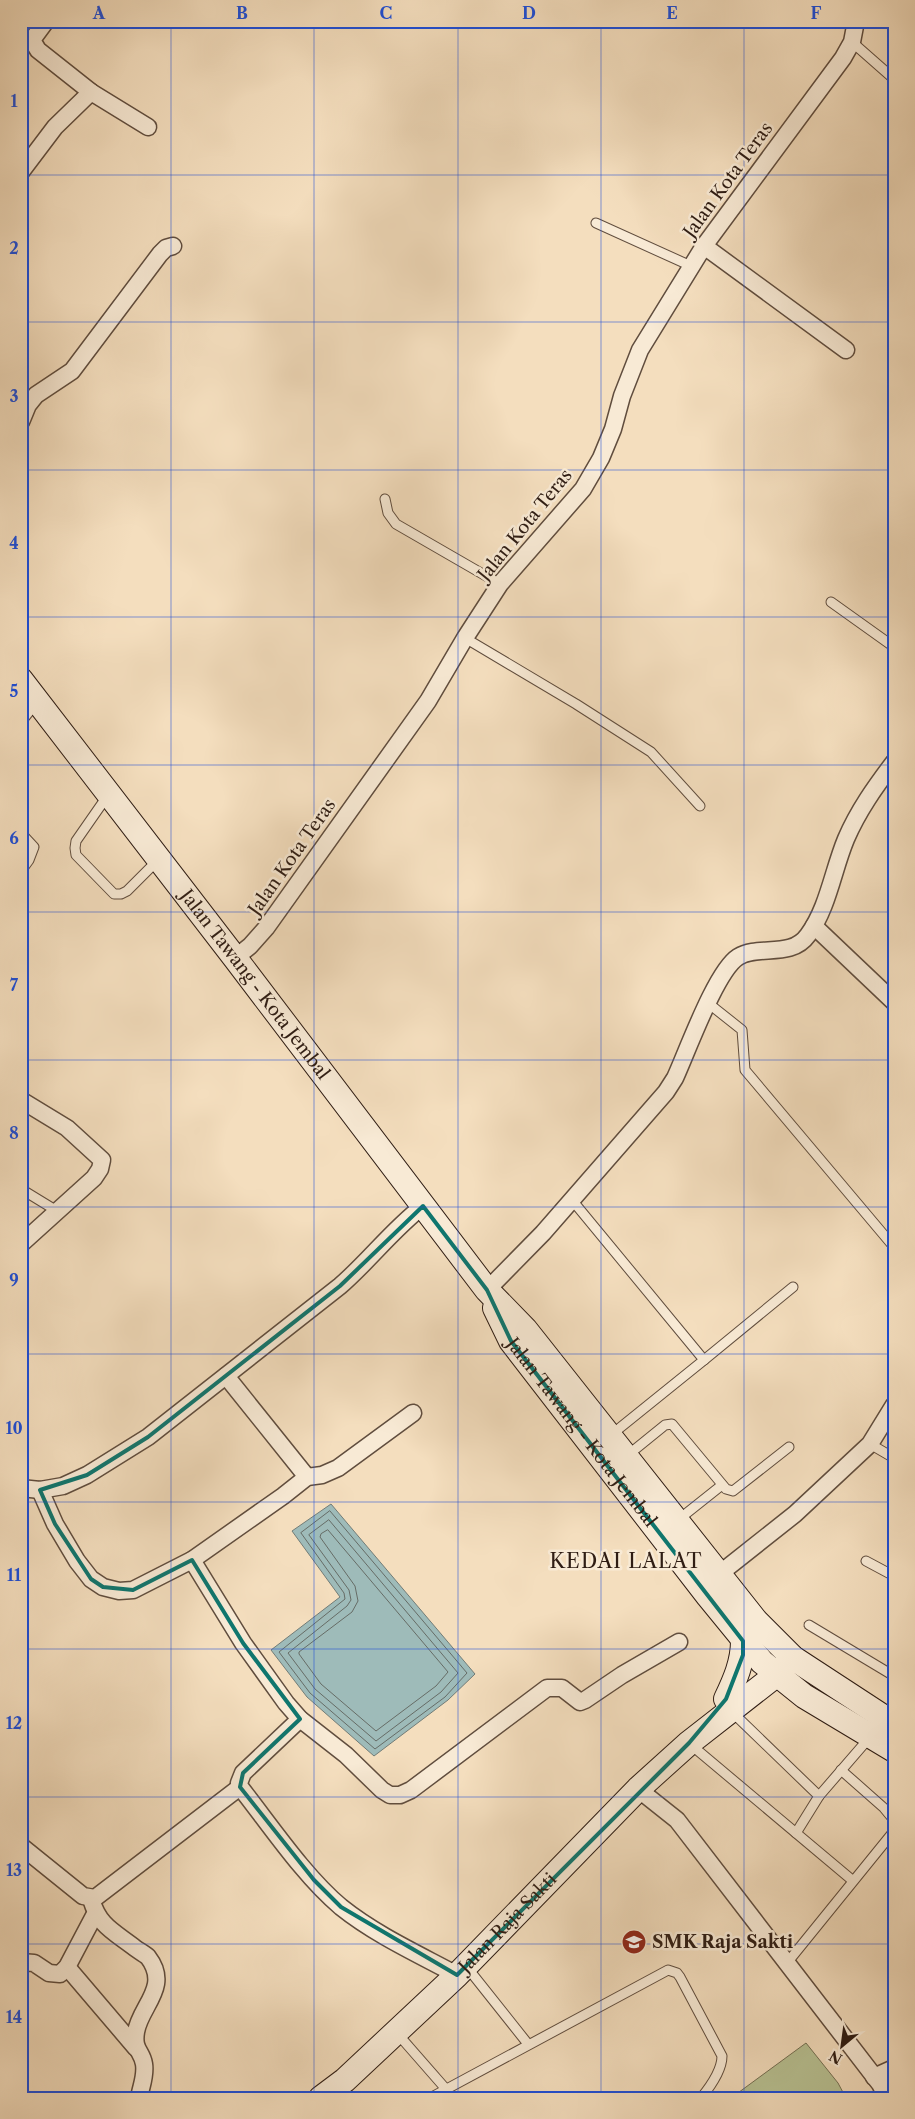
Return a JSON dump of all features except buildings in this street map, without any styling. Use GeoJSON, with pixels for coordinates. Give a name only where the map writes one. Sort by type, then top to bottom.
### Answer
{"type":"FeatureCollection","features":[{"type":"Feature","properties":{"kind":"main road","name":"Jalan Tawang - Kota Jembal"},"geometry":{"type":"LineString","coordinates":[[21,680],[487,1290],[525,1329],[756,1621],[786,1651],[894,1724]]}},
{"type":"Feature","properties":{"kind":"main road","name":"Jalan Tawang - Kota Jembal"},"geometry":{"type":"LineString","coordinates":[[487,1290],[511,1341],[743,1641],[769,1669],[804,1696],[894,1750]]}},
{"type":"Feature","properties":{"kind":"main road"},"geometry":{"type":"LineString","coordinates":[[743,1641],[743,1655],[732,1705],[756,1698],[790,1694],[804,1696]]}},
{"type":"Feature","properties":{"kind":"main road","name":"Jalan Raja Sakti"},"geometry":{"type":"LineString","coordinates":[[321,2098],[345,2080],[461,1970],[638,1789],[732,1705],[786,1651]]}},
{"type":"Feature","properties":{"kind":"street"},"geometry":{"type":"LineString","coordinates":[[46,21],[32,40],[38,50],[91,92],[148,127]]}},
{"type":"Feature","properties":{"kind":"street","name":"Jalan Kota Teras"},"geometry":{"type":"LineString","coordinates":[[235,958],[250,946],[266,928],[392,752],[428,701],[464,638],[500,584],[583,489],[601,458],[613,429],[622,396],[640,350],[704,246],[852,42],[856,21]]}},
{"type":"Feature","properties":{"kind":"street"},"geometry":{"type":"LineString","coordinates":[[21,172],[55,128],[91,92]]}},
{"type":"Feature","properties":{"kind":"street"},"geometry":{"type":"LineString","coordinates":[[21,422],[28,405],[36,395],[72,371],[160,254],[166,248],[173,246]]}},
{"type":"Feature","properties":{"kind":"street"},"geometry":{"type":"LineString","coordinates":[[704,246],[846,350]]}},
{"type":"Feature","properties":{"kind":"street"},"geometry":{"type":"LineString","coordinates":[[487,1290],[523,1255],[666,1092],[681,1066],[708,1003],[725,972],[738,957],[757,951],[781,950],[795,945],[806,937],[814,926],[856,817],[894,762]]}},
{"type":"Feature","properties":{"kind":"street"},"geometry":{"type":"LineString","coordinates":[[814,926],[894,1002]]}},
{"type":"Feature","properties":{"kind":"street"},"geometry":{"type":"LineString","coordinates":[[21,1100],[67,1128],[102,1160],[100,1169],[94,1178],[21,1244]]}},
{"type":"Feature","properties":{"kind":"street"},"geometry":{"type":"LineString","coordinates":[[21,1488],[40,1490],[63,1486],[88,1475],[148,1437],[340,1286],[362,1267],[396,1228],[423,1206]]}},
{"type":"Feature","properties":{"kind":"street"},"geometry":{"type":"LineString","coordinates":[[226,1376],[307,1477]]}},
{"type":"Feature","properties":{"kind":"street"},"geometry":{"type":"LineString","coordinates":[[718,1575],[795,1514],[870,1444],[894,1405]]}},
{"type":"Feature","properties":{"kind":"street"},"geometry":{"type":"LineString","coordinates":[[40,1490],[55,1524],[91,1579],[103,1587],[119,1591],[133,1590],[192,1560],[307,1477],[322,1475],[338,1468],[413,1413]]}},
{"type":"Feature","properties":{"kind":"street"},"geometry":{"type":"LineString","coordinates":[[192,1560],[243,1642],[286,1703],[300,1719],[346,1755],[390,1796],[400,1795],[411,1790],[547,1688],[562,1688],[580,1702],[679,1642]]}},
{"type":"Feature","properties":{"kind":"street"},"geometry":{"type":"LineString","coordinates":[[300,1719],[243,1773],[239,1783],[240,1787],[314,1880],[341,1907],[376,1931],[461,1970]]}},
{"type":"Feature","properties":{"kind":"street"},"geometry":{"type":"LineString","coordinates":[[21,1962],[34,1964],[49,1973],[60,1974],[67,1967],[98,1896],[240,1787]]}},
{"type":"Feature","properties":{"kind":"street"},"geometry":{"type":"LineString","coordinates":[[638,1789],[677,1820],[874,2077],[887,2098]]}},
{"type":"Feature","properties":{"kind":"street"},"geometry":{"type":"LineString","coordinates":[[21,1846],[83,1896],[93,1906],[103,1924],[147,1957],[156,1975],[155,1992],[136,2030],[136,2048]]}},
{"type":"Feature","properties":{"kind":"street"},"geometry":{"type":"LineString","coordinates":[[67,1967],[136,2048],[144,2062],[145,2075],[139,2098]]}},
{"type":"Feature","properties":{"kind":"street"},"geometry":{"type":"LineString","coordinates":[[874,2077],[894,2068]]}},
{"type":"Feature","properties":{"kind":"lane"},"geometry":{"type":"LineString","coordinates":[[852,42],[894,79]]}},
{"type":"Feature","properties":{"kind":"lane"},"geometry":{"type":"LineString","coordinates":[[596,223],[692,266]]}},
{"type":"Feature","properties":{"kind":"lane"},"geometry":{"type":"LineString","coordinates":[[385,499],[388,513],[396,524],[500,584]]}},
{"type":"Feature","properties":{"kind":"lane"},"geometry":{"type":"LineString","coordinates":[[831,602],[894,647]]}},
{"type":"Feature","properties":{"kind":"lane"},"geometry":{"type":"LineString","coordinates":[[464,638],[576,704],[651,752],[700,806]]}},
{"type":"Feature","properties":{"kind":"lane"},"geometry":{"type":"LineString","coordinates":[[21,722],[37,702]]}},
{"type":"Feature","properties":{"kind":"lane"},"geometry":{"type":"LineString","coordinates":[[108,794],[76,841],[76,855],[114,894],[121,894],[127,891],[158,860]]}},
{"type":"Feature","properties":{"kind":"lane"},"geometry":{"type":"LineString","coordinates":[[21,833],[34,847],[29,860],[21,871]]}},
{"type":"Feature","properties":{"kind":"lane"},"geometry":{"type":"LineString","coordinates":[[708,1003],[742,1030],[745,1070],[894,1247]]}},
{"type":"Feature","properties":{"kind":"lane"},"geometry":{"type":"LineString","coordinates":[[21,1188],[57,1212]]}},
{"type":"Feature","properties":{"kind":"lane"},"geometry":{"type":"LineString","coordinates":[[572,1200],[704,1360]]}},
{"type":"Feature","properties":{"kind":"lane"},"geometry":{"type":"LineString","coordinates":[[610,1437],[793,1287]]}},
{"type":"Feature","properties":{"kind":"lane"},"geometry":{"type":"LineString","coordinates":[[625,1457],[665,1425],[672,1424],[729,1491],[736,1490],[789,1447]]}},
{"type":"Feature","properties":{"kind":"lane"},"geometry":{"type":"LineString","coordinates":[[870,1444],[894,1458]]}},
{"type":"Feature","properties":{"kind":"lane"},"geometry":{"type":"LineString","coordinates":[[676,1521],[722,1485]]}},
{"type":"Feature","properties":{"kind":"lane"},"geometry":{"type":"LineString","coordinates":[[866,1561],[894,1576]]}},
{"type":"Feature","properties":{"kind":"lane"},"geometry":{"type":"LineString","coordinates":[[809,1625],[894,1676]]}},
{"type":"Feature","properties":{"kind":"lane"},"geometry":{"type":"LineString","coordinates":[[732,1705],[820,1796]]}},
{"type":"Feature","properties":{"kind":"lane"},"geometry":{"type":"LineString","coordinates":[[796,1834],[820,1796],[871,1736]]}},
{"type":"Feature","properties":{"kind":"lane"},"geometry":{"type":"LineString","coordinates":[[689,1743],[852,1880]]}},
{"type":"Feature","properties":{"kind":"lane"},"geometry":{"type":"LineString","coordinates":[[841,1770],[884,1808],[894,1820]]}},
{"type":"Feature","properties":{"kind":"lane"},"geometry":{"type":"LineString","coordinates":[[787,1963],[852,1880],[894,1831]]}},
{"type":"Feature","properties":{"kind":"lane"},"geometry":{"type":"LineString","coordinates":[[461,1970],[528,2044]]}},
{"type":"Feature","properties":{"kind":"lane"},"geometry":{"type":"LineString","coordinates":[[430,2098],[445,2088],[664,1971],[673,1971],[680,1977],[722,2056],[721,2064],[712,2084],[701,2098]]}},
{"type":"Feature","properties":{"kind":"lane"},"geometry":{"type":"LineString","coordinates":[[396,2032],[445,2088]]}},
{"type":"Feature","properties":{"kind":"highlighted area"},"geometry":{"type":"Polygon","coordinates":[[[423,1206],[487,1290],[511,1341],[743,1641],[743,1655],[726,1699],[689,1743],[457,1975],[341,1907],[314,1880],[240,1787],[243,1773],[300,1719],[243,1643],[192,1560],[133,1590],[103,1587],[91,1579],[55,1524],[40,1490],[87,1475],[148,1437],[340,1286],[423,1206]]]}},
{"type":"Feature","properties":{"kind":"green space"},"geometry":{"type":"Polygon","coordinates":[[[806,2043],[838,2083],[846,2098],[731,2098],[806,2043]]]}},
{"type":"Feature","properties":{"kind":"water"},"geometry":{"type":"Polygon","coordinates":[[[331,1504],[475,1674],[448,1700],[374,1756],[307,1697],[271,1650],[340,1597],[292,1531],[331,1504]]]}},
{"type":"Feature","properties":{"kind":"place","name":"SMK Raja Sakti"},"geometry":{"type":"Point","coordinates":[634,1942]}},
{"type":"Feature","properties":{"kind":"district","name":"KEDAI LALAT"},"geometry":{"type":"Point","coordinates":[626,1561]}}]}
